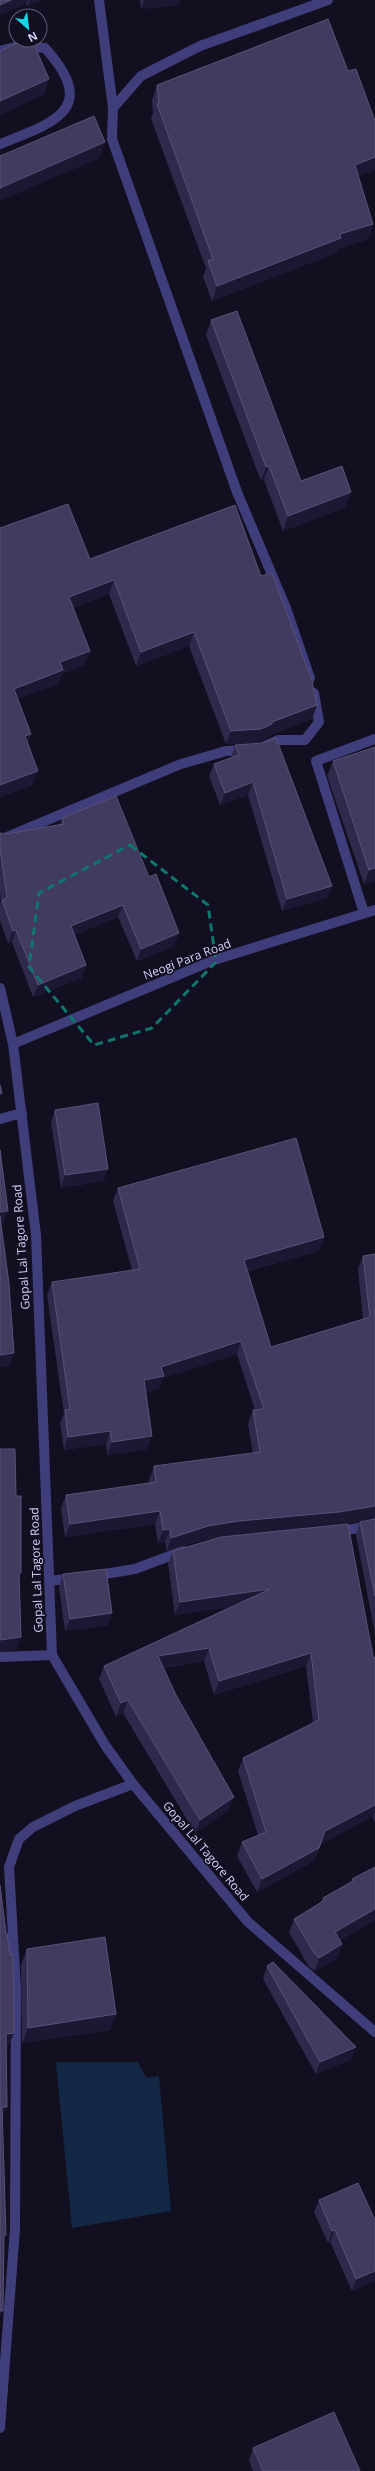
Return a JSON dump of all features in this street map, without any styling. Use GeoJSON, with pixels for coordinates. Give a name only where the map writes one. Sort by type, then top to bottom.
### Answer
{"type":"FeatureCollection","features":[{"type":"Feature","properties":{"kind":"street"},"geometry":{"type":"LineString","coordinates":[[0,840],[181,764],[226,751],[258,749],[278,740],[305,740],[319,722],[315,700],[296,635],[237,492],[112,139],[113,108],[99,0]]}},
{"type":"Feature","properties":{"kind":"street"},"geometry":{"type":"LineString","coordinates":[[113,108],[142,76],[200,46],[328,0]]}},
{"type":"Feature","properties":{"kind":"street"},"geometry":{"type":"LineString","coordinates":[[0,51],[19,46],[45,48],[60,65],[71,94],[65,111],[49,125],[0,144]]}},
{"type":"Feature","properties":{"kind":"street"},"geometry":{"type":"LineString","coordinates":[[364,914],[316,761],[375,739]]}},
{"type":"Feature","properties":{"kind":"street","name":"Neogi Para Road"},"geometry":{"type":"LineString","coordinates":[[12,1044],[214,960],[375,910]]}},
{"type":"Feature","properties":{"kind":"street","name":"Gopal Lal Tagore Road"},"geometry":{"type":"LineString","coordinates":[[0,988],[12,1044],[22,1113],[36,1235],[52,1656],[105,1745],[133,1784],[248,1922],[375,2032]]}},
{"type":"Feature","properties":{"kind":"street"},"geometry":{"type":"LineString","coordinates":[[0,1119],[22,1113]]}},
{"type":"Feature","properties":{"kind":"street"},"geometry":{"type":"LineString","coordinates":[[325,1533],[348,1534],[375,1525]]}},
{"type":"Feature","properties":{"kind":"street"},"geometry":{"type":"LineString","coordinates":[[49,1581],[113,1574],[135,1569],[192,1549]]}},
{"type":"Feature","properties":{"kind":"street"},"geometry":{"type":"LineString","coordinates":[[0,1657],[52,1656]]}},
{"type":"Feature","properties":{"kind":"street"},"geometry":{"type":"LineString","coordinates":[[0,2428],[15,2229],[16,1989],[9,1867],[19,1839],[33,1827],[75,1806],[133,1784]]}},
{"type":"Feature","properties":{"kind":"highlighted area"},"geometry":{"type":"Polygon","coordinates":[[[130,845],[208,905],[216,962],[152,1028],[94,1045],[29,967],[39,893],[130,845]]]}},
{"type":"Feature","properties":{"kind":"water"},"geometry":{"type":"Polygon","coordinates":[[[56,2062],[138,2062],[146,2078],[159,2076],[171,2211],[72,2228],[56,2062]]]}},
{"type":"Feature","properties":{"kind":"building"},"geometry":{"type":"Polygon","coordinates":[[[0,0],[11,0],[0,5],[0,0]]]}},
{"type":"Feature","properties":{"kind":"building"},"geometry":{"type":"Polygon","coordinates":[[[328,19],[348,71],[356,69],[375,121],[375,157],[355,165],[373,224],[340,234],[341,238],[217,286],[208,261],[213,259],[157,104],[159,103],[157,85],[328,19]]]}},
{"type":"Feature","properties":{"kind":"building"},"geometry":{"type":"Polygon","coordinates":[[[8,47],[35,48],[49,79],[0,101],[0,51],[8,47]]]}},
{"type":"Feature","properties":{"kind":"building"},"geometry":{"type":"Polygon","coordinates":[[[94,116],[105,142],[0,188],[0,156],[94,116]]]}},
{"type":"Feature","properties":{"kind":"building"},"geometry":{"type":"Polygon","coordinates":[[[237,311],[301,481],[342,466],[351,492],[288,516],[269,466],[266,467],[211,320],[237,311]]]}},
{"type":"Feature","properties":{"kind":"building"},"geometry":{"type":"Polygon","coordinates":[[[68,504],[90,559],[235,505],[261,576],[272,573],[312,681],[317,705],[272,722],[272,724],[261,729],[231,731],[194,632],[141,652],[114,580],[69,597],[90,651],[60,662],[63,670],[14,689],[31,734],[25,736],[38,771],[0,785],[0,528],[68,504]]]}},
{"type":"Feature","properties":{"kind":"building"},"geometry":{"type":"Polygon","coordinates":[[[276,738],[332,886],[287,899],[253,782],[225,793],[214,764],[239,755],[235,745],[263,743],[276,738]]]}},
{"type":"Feature","properties":{"kind":"building"},"geometry":{"type":"Polygon","coordinates":[[[375,747],[375,868],[369,870],[333,761],[375,747]]]}},
{"type":"Feature","properties":{"kind":"building"},"geometry":{"type":"Polygon","coordinates":[[[116,796],[149,877],[156,874],[179,933],[141,949],[123,905],[71,926],[86,965],[38,985],[16,930],[13,931],[2,900],[7,898],[0,847],[0,833],[7,834],[64,824],[62,818],[116,796]]]}},
{"type":"Feature","properties":{"kind":"building"},"geometry":{"type":"Polygon","coordinates":[[[98,1103],[108,1169],[65,1175],[55,1110],[98,1103]]]}},
{"type":"Feature","properties":{"kind":"building"},"geometry":{"type":"Polygon","coordinates":[[[296,1138],[324,1237],[244,1260],[271,1347],[370,1317],[363,1256],[375,1254],[375,1506],[339,1512],[239,1521],[208,1526],[171,1538],[170,1529],[163,1530],[160,1511],[70,1524],[66,1495],[156,1482],[154,1466],[260,1452],[253,1410],[264,1409],[241,1341],[161,1367],[164,1376],[144,1380],[152,1436],[112,1442],[110,1431],[68,1437],[65,1410],[70,1409],[52,1282],[140,1269],[118,1188],[296,1138]]]}},
{"type":"Feature","properties":{"kind":"building"},"geometry":{"type":"Polygon","coordinates":[[[0,1150],[8,1211],[0,1212],[0,1150]]]}},
{"type":"Feature","properties":{"kind":"building"},"geometry":{"type":"Polygon","coordinates":[[[0,1216],[9,1284],[14,1353],[0,1355],[0,1216]]]}},
{"type":"Feature","properties":{"kind":"building"},"geometry":{"type":"Polygon","coordinates":[[[0,1449],[15,1449],[16,1496],[21,1496],[21,1573],[19,1574],[21,1637],[0,1640],[0,1449]]]}},
{"type":"Feature","properties":{"kind":"building"},"geometry":{"type":"Polygon","coordinates":[[[375,1519],[375,1596],[360,1522],[375,1519]]]}},
{"type":"Feature","properties":{"kind":"building"},"geometry":{"type":"Polygon","coordinates":[[[348,1524],[373,1656],[375,1658],[375,1805],[325,1831],[319,1848],[262,1879],[242,1842],[266,1832],[243,1758],[319,1720],[311,1653],[219,1681],[209,1648],[158,1656],[176,1695],[234,1797],[200,1820],[128,1700],[121,1703],[104,1666],[270,1589],[180,1602],[173,1551],[221,1537],[348,1524]]]}},
{"type":"Feature","properties":{"kind":"building"},"geometry":{"type":"Polygon","coordinates":[[[106,1569],[112,1613],[70,1619],[63,1574],[106,1569]]]}},
{"type":"Feature","properties":{"kind":"building"},"geometry":{"type":"Polygon","coordinates":[[[375,1867],[375,1909],[335,1932],[342,1944],[319,1958],[314,1953],[294,1919],[325,1900],[323,1898],[353,1881],[352,1879],[375,1867]]]}},
{"type":"Feature","properties":{"kind":"building"},"geometry":{"type":"Polygon","coordinates":[[[0,1885],[10,1955],[13,1954],[14,2033],[6,2034],[7,2107],[2,2107],[6,2235],[4,2235],[3,2311],[0,2311],[0,1885]]]}},
{"type":"Feature","properties":{"kind":"building"},"geometry":{"type":"Polygon","coordinates":[[[105,1937],[116,2014],[28,2028],[27,1949],[105,1937]]]}},
{"type":"Feature","properties":{"kind":"building"},"geometry":{"type":"Polygon","coordinates":[[[273,1962],[356,2047],[320,2062],[267,1966],[273,1962]]]}},
{"type":"Feature","properties":{"kind":"building"},"geometry":{"type":"Polygon","coordinates":[[[358,2183],[375,2220],[375,2271],[356,2279],[335,2230],[332,2231],[319,2200],[358,2183]]]}},
{"type":"Feature","properties":{"kind":"building"},"geometry":{"type":"Polygon","coordinates":[[[334,2412],[360,2471],[263,2471],[253,2448],[334,2412]]]}}]}
